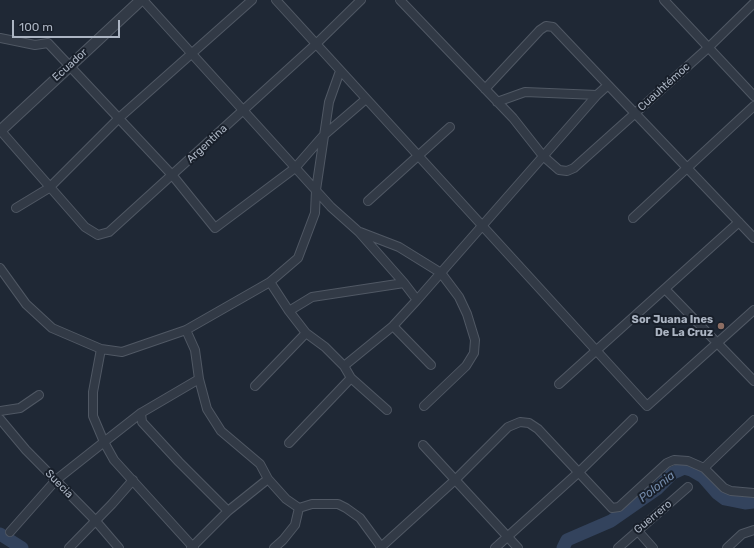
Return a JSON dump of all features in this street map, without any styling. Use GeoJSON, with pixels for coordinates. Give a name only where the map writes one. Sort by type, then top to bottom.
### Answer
{"type":"FeatureCollection","features":[{"type":"Feature","properties":{"kind":"street"},"geometry":{"type":"LineString","coordinates":[[142,0],[331,207],[360,232],[417,300]]}},
{"type":"Feature","properties":{"kind":"street","name":"Ecuador"},"geometry":{"type":"LineString","coordinates":[[0,130],[142,0]]}},
{"type":"Feature","properties":{"kind":"street"},"geometry":{"type":"LineString","coordinates":[[16,208],[49,188],[119,118],[252,0]]}},
{"type":"Feature","properties":{"kind":"street"},"geometry":{"type":"LineString","coordinates":[[276,0],[647,406],[718,344],[754,310]]}},
{"type":"Feature","properties":{"kind":"street","name":"Argentina"},"geometry":{"type":"LineString","coordinates":[[0,130],[85,228],[98,235],[109,232],[173,176],[316,44],[361,0]]}},
{"type":"Feature","properties":{"kind":"street"},"geometry":{"type":"LineString","coordinates":[[400,0],[513,118],[544,156],[559,170],[567,171],[574,168],[636,112],[754,238]]}},
{"type":"Feature","properties":{"kind":"street"},"geometry":{"type":"LineString","coordinates":[[664,0],[754,96]]}},
{"type":"Feature","properties":{"kind":"street","name":"Cuauhtémoc"},"geometry":{"type":"LineString","coordinates":[[485,89],[540,30],[546,26],[554,27],[608,85],[636,112],[709,47],[754,3]]}},
{"type":"Feature","properties":{"kind":"street"},"geometry":{"type":"LineString","coordinates":[[0,38],[35,45],[48,43],[173,176],[215,228],[295,168],[324,136],[366,100]]}},
{"type":"Feature","properties":{"kind":"street"},"geometry":{"type":"LineString","coordinates":[[0,268],[26,304],[52,328],[101,349],[122,352],[186,330],[270,282],[298,258],[315,213],[316,190],[329,102],[340,71]]}},
{"type":"Feature","properties":{"kind":"street"},"geometry":{"type":"LineString","coordinates":[[344,366],[393,326],[597,95],[608,85]]}},
{"type":"Feature","properties":{"kind":"street"},"geometry":{"type":"LineString","coordinates":[[497,102],[525,92],[597,95]]}},
{"type":"Feature","properties":{"kind":"street"},"geometry":{"type":"LineString","coordinates":[[633,218],[754,106]]}},
{"type":"Feature","properties":{"kind":"street"},"geometry":{"type":"LineString","coordinates":[[368,201],[450,127]]}},
{"type":"Feature","properties":{"kind":"street"},"geometry":{"type":"LineString","coordinates":[[559,384],[739,222]]}},
{"type":"Feature","properties":{"kind":"street"},"geometry":{"type":"LineString","coordinates":[[360,232],[399,247],[440,273],[459,297],[467,314],[475,340],[474,353],[466,366],[424,406]]}},
{"type":"Feature","properties":{"kind":"street"},"geometry":{"type":"LineString","coordinates":[[270,282],[289,312],[306,333],[325,347],[344,366],[351,378],[387,410]]}},
{"type":"Feature","properties":{"kind":"street"},"geometry":{"type":"LineString","coordinates":[[289,312],[312,297],[404,283]]}},
{"type":"Feature","properties":{"kind":"street"},"geometry":{"type":"LineString","coordinates":[[665,289],[754,381]]}},
{"type":"Feature","properties":{"kind":"street"},"geometry":{"type":"LineString","coordinates":[[393,326],[431,365]]}},
{"type":"Feature","properties":{"kind":"street"},"geometry":{"type":"LineString","coordinates":[[186,330],[195,350],[199,379],[207,409],[221,431],[260,464],[268,479],[286,498],[299,508]]}},
{"type":"Feature","properties":{"kind":"street"},"geometry":{"type":"LineString","coordinates":[[255,386],[306,333]]}},
{"type":"Feature","properties":{"kind":"street"},"geometry":{"type":"LineString","coordinates":[[101,349],[93,392],[93,416],[104,442],[114,460],[192,547],[228,511],[268,479]]}},
{"type":"Feature","properties":{"kind":"street"},"geometry":{"type":"LineString","coordinates":[[289,443],[351,378]]}},
{"type":"Feature","properties":{"kind":"street"},"geometry":{"type":"LineString","coordinates":[[10,532],[56,480],[141,413],[199,379]]}},
{"type":"Feature","properties":{"kind":"street"},"geometry":{"type":"LineString","coordinates":[[0,411],[20,408],[39,395]]}},
{"type":"Feature","properties":{"kind":"street"},"geometry":{"type":"LineString","coordinates":[[141,413],[142,422],[178,462],[228,511]]}},
{"type":"Feature","properties":{"kind":"street","name":"Suecia"},"geometry":{"type":"LineString","coordinates":[[0,419],[26,450],[95,520],[119,548]]}},
{"type":"Feature","properties":{"kind":"street"},"geometry":{"type":"LineString","coordinates":[[495,548],[579,472],[633,419]]}},
{"type":"Feature","properties":{"kind":"street"},"geometry":{"type":"LineString","coordinates":[[704,468],[754,420]]}},
{"type":"Feature","properties":{"kind":"street"},"geometry":{"type":"LineString","coordinates":[[299,508],[312,504],[338,504],[360,518],[381,548],[455,480],[508,427],[520,422],[529,423],[538,429],[612,508],[619,507],[667,463],[674,460],[688,460],[704,468],[724,488],[754,493]]}},
{"type":"Feature","properties":{"kind":"street"},"geometry":{"type":"LineString","coordinates":[[423,445],[518,548]]}},
{"type":"Feature","properties":{"kind":"street"},"geometry":{"type":"LineString","coordinates":[[69,548],[133,480]]}},
{"type":"Feature","properties":{"kind":"street","name":"Guerrero"},"geometry":{"type":"LineString","coordinates":[[618,548],[688,487]]}},
{"type":"Feature","properties":{"kind":"street"},"geometry":{"type":"LineString","coordinates":[[274,548],[283,540],[294,525],[299,508]]}},
{"type":"Feature","properties":{"kind":"street"},"geometry":{"type":"LineString","coordinates":[[637,530],[653,548]]}},
{"type":"Feature","properties":{"kind":"street"},"geometry":{"type":"LineString","coordinates":[[727,548],[742,534],[754,530]]}},
{"type":"Feature","properties":{"kind":"waterway","name":"Polonia"},"geometry":{"type":"LineString","coordinates":[[563,548],[567,540],[611,521],[657,489],[673,473],[684,468],[703,477],[717,493],[725,499],[745,503],[754,502]]}},
{"type":"Feature","properties":{"kind":"waterway","name":"Polonia"},"geometry":{"type":"LineString","coordinates":[[0,534],[22,548]]}},
{"type":"Feature","properties":{"kind":"place","name":"Sor Juana Ines De La Cruz"},"geometry":{"type":"Point","coordinates":[721,326]}}]}
